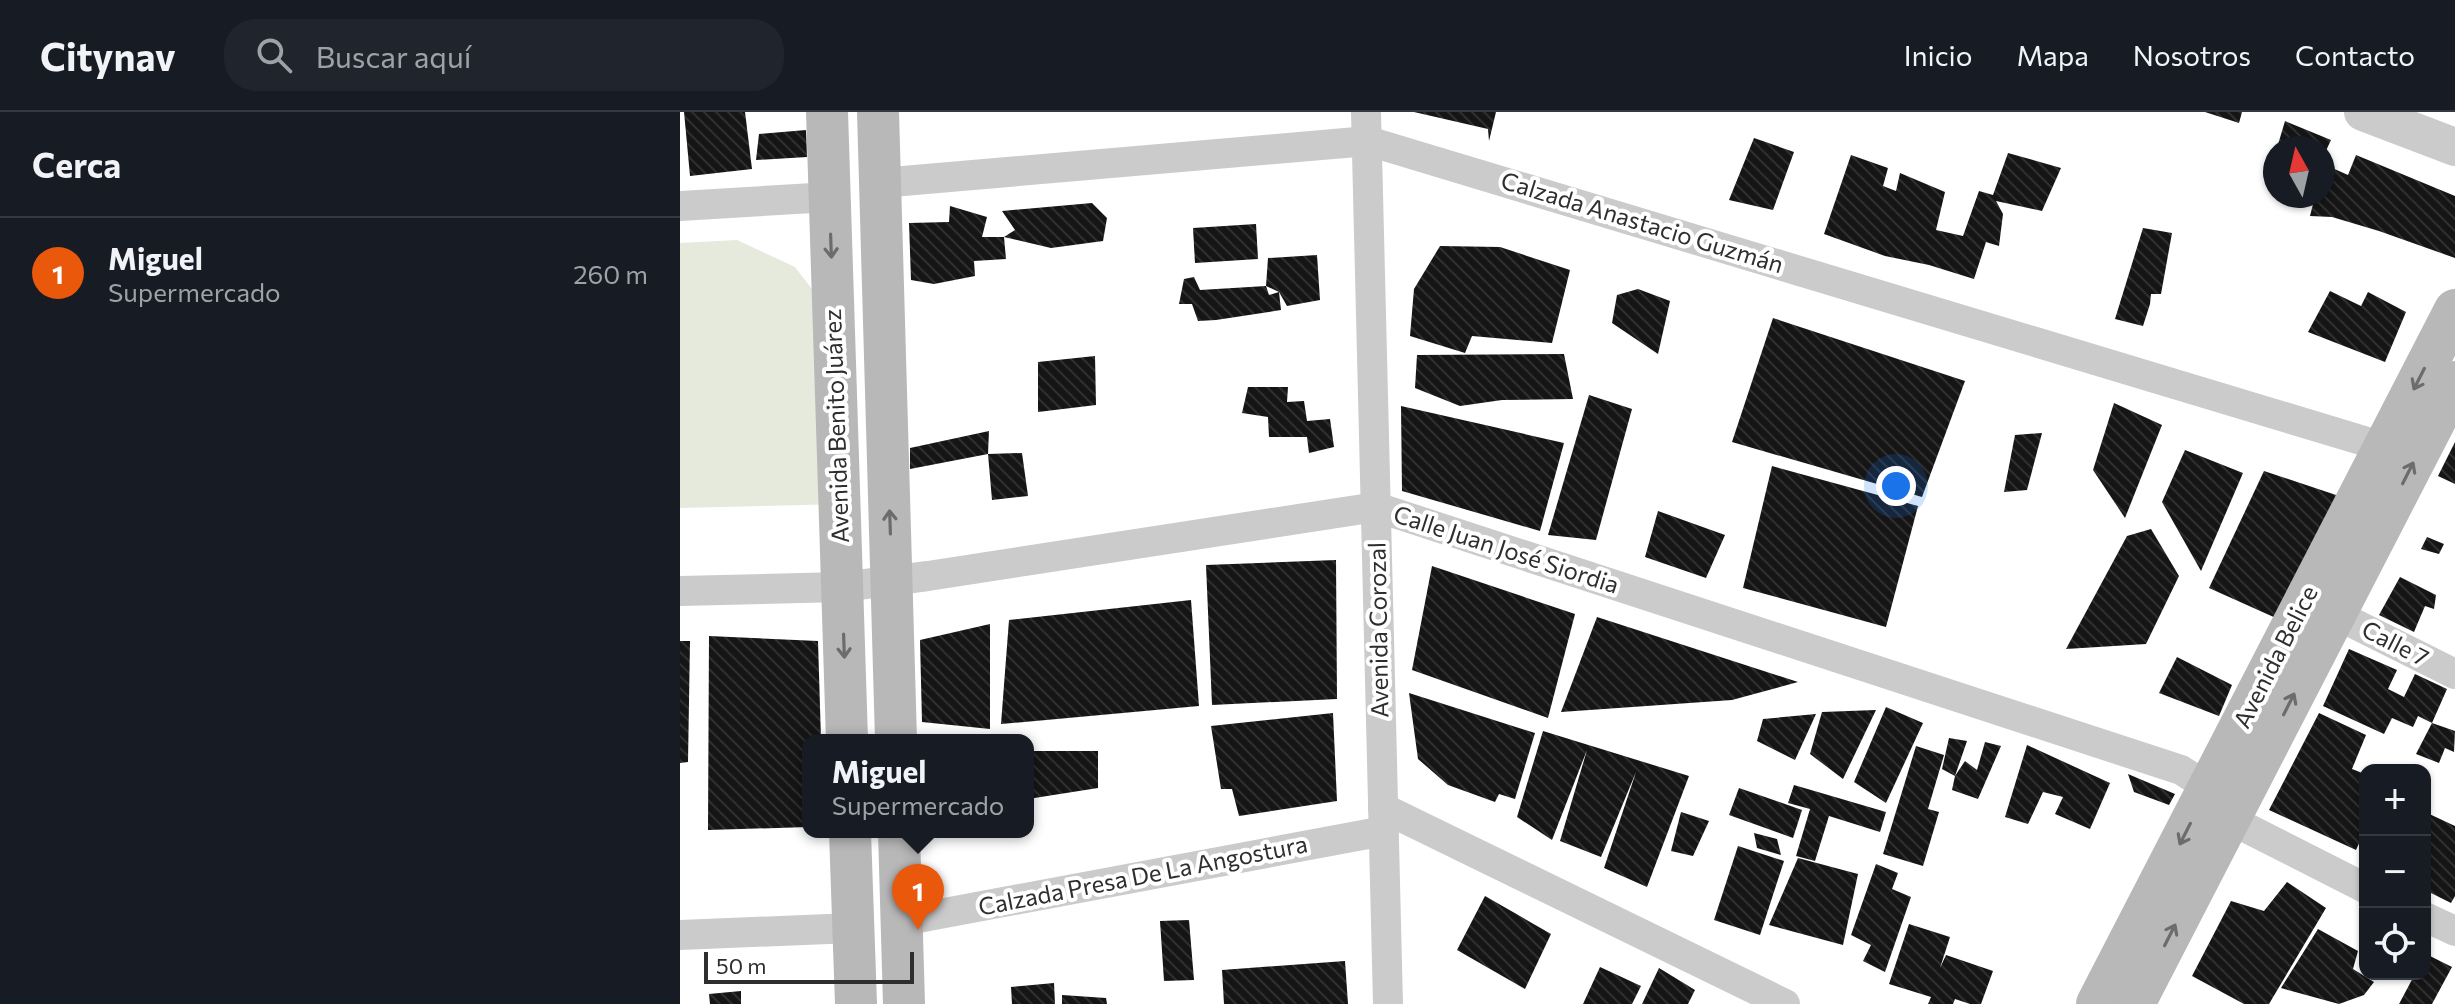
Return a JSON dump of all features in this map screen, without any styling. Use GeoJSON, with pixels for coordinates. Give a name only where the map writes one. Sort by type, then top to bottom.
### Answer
{"type":"FeatureCollection","features":[{"type":"Feature","properties":{"kind":"main road","name":"Avenida Benito Juárez"},"geometry":{"type":"LineString","coordinates":[[827,112],[847,734]]}},
{"type":"Feature","properties":{"kind":"main road","name":"Avenida Benito Juárez"},"geometry":{"type":"LineString","coordinates":[[878,112],[896,734]]}},
{"type":"Feature","properties":{"kind":"main road","name":"Avenida Belice"},"geometry":{"type":"LineString","coordinates":[[2134,1004],[2219,803],[2384,447],[2455,310]]}},
{"type":"Feature","properties":{"kind":"main road","name":"Avenida Belice"},"geometry":{"type":"LineString","coordinates":[[2097,1004],[2335,614],[2450,403]]}},
{"type":"Feature","properties":{"kind":"main road"},"geometry":{"type":"LineString","coordinates":[[850,838],[856,1004]]}},
{"type":"Feature","properties":{"kind":"main road"},"geometry":{"type":"LineString","coordinates":[[899,838],[904,1004]]}},
{"type":"Feature","properties":{"kind":"street"},"geometry":{"type":"LineString","coordinates":[[2363,112],[2455,147]]}},
{"type":"Feature","properties":{"kind":"street","name":"Calzada Anastacio Guzmán"},"geometry":{"type":"LineString","coordinates":[[880,183],[1367,126],[2384,447]]}},
{"type":"Feature","properties":{"kind":"street","name":"Avenida Corozal"},"geometry":{"type":"LineString","coordinates":[[1367,126],[1388,1004]]}},
{"type":"Feature","properties":{"kind":"street"},"geometry":{"type":"LineString","coordinates":[[680,206],[830,197]]}},
{"type":"Feature","properties":{"kind":"street","name":"Calle Juan José Siordia"},"geometry":{"type":"LineString","coordinates":[[680,591],[842,587],[892,581],[1376,507],[2181,770],[2270,842],[2359,885]]}},
{"type":"Feature","properties":{"kind":"street","name":"Calle 7"},"geometry":{"type":"LineString","coordinates":[[2335,614],[2455,674]]}},
{"type":"Feature","properties":{"kind":"street"},"geometry":{"type":"LineString","coordinates":[[1384,819],[1785,1004]]}},
{"type":"Feature","properties":{"kind":"street","name":"Calzada Presa De La Angostura"},"geometry":{"type":"LineString","coordinates":[[902,921],[1384,819]]}},
{"type":"Feature","properties":{"kind":"street"},"geometry":{"type":"LineString","coordinates":[[2431,920],[2455,931]]}},
{"type":"Feature","properties":{"kind":"street"},"geometry":{"type":"LineString","coordinates":[[680,935],[853,928]]}},
{"type":"Feature","properties":{"kind":"shaded area"},"geometry":{"type":"Polygon","coordinates":[[[737,240],[795,267],[839,324],[844,504],[680,508],[680,243],[737,240]]]}},
{"type":"Feature","properties":{"kind":"building"},"geometry":{"type":"Polygon","coordinates":[[[684,112],[745,112],[752,169],[690,176],[684,112]]]}},
{"type":"Feature","properties":{"kind":"building"},"geometry":{"type":"Polygon","coordinates":[[[1414,112],[1496,112],[1489,141],[1488,129],[1414,112]]]}},
{"type":"Feature","properties":{"kind":"building"},"geometry":{"type":"Polygon","coordinates":[[[2205,112],[2242,112],[2239,123],[2205,112]]]}},
{"type":"Feature","properties":{"kind":"building"},"geometry":{"type":"Polygon","coordinates":[[[2285,121],[2321,136],[2281,136],[2285,121]]]}},
{"type":"Feature","properties":{"kind":"building"},"geometry":{"type":"Polygon","coordinates":[[[806,130],[807,157],[756,160],[759,134],[806,130]]]}},
{"type":"Feature","properties":{"kind":"building"},"geometry":{"type":"Polygon","coordinates":[[[1754,138],[1794,152],[1773,210],[1729,200],[1754,138]]]}},
{"type":"Feature","properties":{"kind":"building"},"geometry":{"type":"Polygon","coordinates":[[[2008,153],[2061,168],[2042,211],[1996,201],[2003,214],[1999,246],[1986,242],[1974,279],[1885,256],[1824,234],[1851,155],[1888,168],[1883,186],[1896,191],[1900,173],[1945,192],[1936,230],[1963,236],[1979,191],[1993,195],[2008,153]]]}},
{"type":"Feature","properties":{"kind":"building"},"geometry":{"type":"Polygon","coordinates":[[[2356,155],[2455,196],[2455,258],[2332,217],[2310,216],[2312,208],[2335,208],[2335,169],[2348,175],[2356,155]]]}},
{"type":"Feature","properties":{"kind":"building"},"geometry":{"type":"Polygon","coordinates":[[[1092,203],[1107,218],[1103,241],[1051,248],[1004,237],[1015,230],[1002,211],[1092,203]]]}},
{"type":"Feature","properties":{"kind":"building"},"geometry":{"type":"Polygon","coordinates":[[[950,206],[987,217],[982,237],[1004,237],[1006,259],[974,261],[975,276],[934,284],[911,280],[909,223],[949,222],[950,206]]]}},
{"type":"Feature","properties":{"kind":"building"},"geometry":{"type":"Polygon","coordinates":[[[1256,224],[1258,259],[1195,263],[1193,228],[1256,224]]]}},
{"type":"Feature","properties":{"kind":"building"},"geometry":{"type":"Polygon","coordinates":[[[2143,228],[2172,233],[2161,294],[2151,294],[2143,326],[2115,319],[2143,228]]]}},
{"type":"Feature","properties":{"kind":"building"},"geometry":{"type":"Polygon","coordinates":[[[1440,246],[1500,247],[1570,270],[1552,343],[1472,336],[1465,353],[1410,336],[1414,289],[1440,246]]]}},
{"type":"Feature","properties":{"kind":"building"},"geometry":{"type":"Polygon","coordinates":[[[1317,255],[1320,300],[1287,306],[1279,292],[1266,286],[1268,258],[1317,255]]]}},
{"type":"Feature","properties":{"kind":"building"},"geometry":{"type":"Polygon","coordinates":[[[1194,277],[1200,290],[1266,286],[1269,295],[1279,292],[1281,310],[1198,321],[1192,304],[1179,304],[1184,279],[1194,277]]]}},
{"type":"Feature","properties":{"kind":"building"},"geometry":{"type":"Polygon","coordinates":[[[1638,289],[1670,301],[1658,354],[1612,323],[1617,295],[1638,289]]]}},
{"type":"Feature","properties":{"kind":"building"},"geometry":{"type":"Polygon","coordinates":[[[2330,291],[2361,306],[2368,292],[2406,312],[2385,362],[2308,332],[2330,291]]]}},
{"type":"Feature","properties":{"kind":"building"},"geometry":{"type":"Polygon","coordinates":[[[1773,318],[1965,381],[1922,497],[1732,442],[1773,318]]]}},
{"type":"Feature","properties":{"kind":"building"},"geometry":{"type":"Polygon","coordinates":[[[1564,354],[1573,399],[1502,400],[1460,406],[1415,388],[1417,355],[1564,354]]]}},
{"type":"Feature","properties":{"kind":"building"},"geometry":{"type":"Polygon","coordinates":[[[1095,356],[1096,405],[1038,412],[1038,362],[1095,356]]]}},
{"type":"Feature","properties":{"kind":"building"},"geometry":{"type":"Polygon","coordinates":[[[1248,387],[1288,387],[1287,402],[1304,401],[1307,421],[1330,419],[1334,447],[1309,453],[1307,437],[1269,437],[1268,417],[1242,413],[1248,387]]]}},
{"type":"Feature","properties":{"kind":"building"},"geometry":{"type":"Polygon","coordinates":[[[1589,395],[1632,409],[1596,540],[1548,535],[1589,395]]]}},
{"type":"Feature","properties":{"kind":"building"},"geometry":{"type":"Polygon","coordinates":[[[2114,403],[2162,425],[2125,518],[2093,470],[2114,403]]]}},
{"type":"Feature","properties":{"kind":"building"},"geometry":{"type":"Polygon","coordinates":[[[1401,406],[1564,443],[1540,531],[1402,491],[1401,406]]]}},
{"type":"Feature","properties":{"kind":"building"},"geometry":{"type":"Polygon","coordinates":[[[989,431],[988,454],[910,469],[910,448],[989,431]]]}},
{"type":"Feature","properties":{"kind":"building"},"geometry":{"type":"Polygon","coordinates":[[[2042,433],[2027,490],[2004,492],[2015,435],[2042,433]]]}},
{"type":"Feature","properties":{"kind":"building"},"geometry":{"type":"Polygon","coordinates":[[[2455,442],[2455,484],[2438,476],[2455,442]]]}},
{"type":"Feature","properties":{"kind":"building"},"geometry":{"type":"Polygon","coordinates":[[[2185,450],[2243,473],[2201,571],[2162,502],[2185,450]]]}},
{"type":"Feature","properties":{"kind":"building"},"geometry":{"type":"Polygon","coordinates":[[[1022,453],[1028,496],[992,500],[988,454],[1022,453]]]}},
{"type":"Feature","properties":{"kind":"building"},"geometry":{"type":"Polygon","coordinates":[[[1772,466],[1918,506],[1886,627],[1743,588],[1772,466]]]}},
{"type":"Feature","properties":{"kind":"building"},"geometry":{"type":"Polygon","coordinates":[[[2264,471],[2345,498],[2287,623],[2209,588],[2264,471]]]}},
{"type":"Feature","properties":{"kind":"building"},"geometry":{"type":"Polygon","coordinates":[[[1658,511],[1725,535],[1706,578],[1645,557],[1658,511]]]}},
{"type":"Feature","properties":{"kind":"building"},"geometry":{"type":"Polygon","coordinates":[[[2151,529],[2179,576],[2146,644],[2066,649],[2127,536],[2151,529]]]}},
{"type":"Feature","properties":{"kind":"building"},"geometry":{"type":"Polygon","coordinates":[[[2427,537],[2444,544],[2439,554],[2421,549],[2427,537]]]}},
{"type":"Feature","properties":{"kind":"building"},"geometry":{"type":"Polygon","coordinates":[[[1336,560],[1337,699],[1212,705],[1206,565],[1336,560]]]}},
{"type":"Feature","properties":{"kind":"building"},"geometry":{"type":"Polygon","coordinates":[[[1432,566],[1575,614],[1548,718],[1412,670],[1432,566]]]}},
{"type":"Feature","properties":{"kind":"building"},"geometry":{"type":"Polygon","coordinates":[[[2400,577],[2436,595],[2434,609],[2425,606],[2414,632],[2379,615],[2400,577]]]}},
{"type":"Feature","properties":{"kind":"building"},"geometry":{"type":"Polygon","coordinates":[[[1191,600],[1199,706],[1001,724],[1009,620],[1191,600]]]}},
{"type":"Feature","properties":{"kind":"building"},"geometry":{"type":"Polygon","coordinates":[[[1597,617],[1798,682],[1732,700],[1561,712],[1597,617]]]}},
{"type":"Feature","properties":{"kind":"building"},"geometry":{"type":"Polygon","coordinates":[[[990,624],[990,729],[922,722],[920,640],[990,624]]]}},
{"type":"Feature","properties":{"kind":"building"},"geometry":{"type":"Polygon","coordinates":[[[709,636],[818,641],[821,734],[802,734],[802,827],[708,830],[709,636]]]}},
{"type":"Feature","properties":{"kind":"building"},"geometry":{"type":"Polygon","coordinates":[[[680,641],[690,641],[688,762],[680,763],[680,641]]]}},
{"type":"Feature","properties":{"kind":"building"},"geometry":{"type":"Polygon","coordinates":[[[2349,649],[2397,670],[2388,689],[2404,697],[2415,674],[2447,689],[2432,723],[2418,716],[2413,727],[2392,718],[2384,734],[2323,706],[2349,649]]]}},
{"type":"Feature","properties":{"kind":"building"},"geometry":{"type":"Polygon","coordinates":[[[2177,657],[2232,685],[2219,716],[2159,693],[2177,657]]]}},
{"type":"Feature","properties":{"kind":"building"},"geometry":{"type":"Polygon","coordinates":[[[1409,693],[1535,733],[1515,799],[1499,794],[1495,802],[1448,785],[1418,759],[1409,693]]]}},
{"type":"Feature","properties":{"kind":"building"},"geometry":{"type":"Polygon","coordinates":[[[1886,707],[1923,723],[1886,803],[1854,782],[1886,707]]]}},
{"type":"Feature","properties":{"kind":"building"},"geometry":{"type":"Polygon","coordinates":[[[1876,710],[1843,779],[1810,754],[1822,712],[1876,710]]]}},
{"type":"Feature","properties":{"kind":"building"},"geometry":{"type":"Polygon","coordinates":[[[1333,713],[1337,801],[1239,816],[1232,789],[1221,789],[1211,726],[1333,713]]]}},
{"type":"Feature","properties":{"kind":"building"},"geometry":{"type":"Polygon","coordinates":[[[2319,713],[2366,735],[2352,769],[2359,772],[2359,843],[2356,850],[2269,810],[2319,713]]]}},
{"type":"Feature","properties":{"kind":"building"},"geometry":{"type":"Polygon","coordinates":[[[1816,714],[1795,760],[1757,741],[1763,719],[1816,714]]]}},
{"type":"Feature","properties":{"kind":"building"},"geometry":{"type":"Polygon","coordinates":[[[2432,723],[2455,731],[2454,752],[2445,748],[2439,763],[2416,754],[2432,723]]]}},
{"type":"Feature","properties":{"kind":"building"},"geometry":{"type":"Polygon","coordinates":[[[1543,731],[1689,776],[1647,887],[1604,868],[1636,772],[1601,857],[1560,841],[1587,750],[1552,840],[1517,817],[1543,731]]]}},
{"type":"Feature","properties":{"kind":"building"},"geometry":{"type":"Polygon","coordinates":[[[1949,738],[1967,741],[1955,776],[1942,769],[1949,738]]]}},
{"type":"Feature","properties":{"kind":"building"},"geometry":{"type":"Polygon","coordinates":[[[1985,742],[2001,746],[1978,799],[1952,790],[1955,776],[1965,761],[1977,770],[1985,742]]]}},
{"type":"Feature","properties":{"kind":"building"},"geometry":{"type":"Polygon","coordinates":[[[2027,745],[2110,783],[2090,829],[2055,814],[2063,797],[2043,792],[2028,824],[2005,817],[2027,745]]]}},
{"type":"Feature","properties":{"kind":"building"},"geometry":{"type":"Polygon","coordinates":[[[1916,746],[1944,755],[1928,809],[1939,812],[1923,866],[1883,854],[1916,746]]]}},
{"type":"Feature","properties":{"kind":"building"},"geometry":{"type":"Polygon","coordinates":[[[1034,751],[1098,751],[1098,788],[1034,798],[1034,751]]]}},
{"type":"Feature","properties":{"kind":"building"},"geometry":{"type":"Polygon","coordinates":[[[2128,774],[2175,794],[2169,805],[2134,792],[2128,774]]]}},
{"type":"Feature","properties":{"kind":"building"},"geometry":{"type":"Polygon","coordinates":[[[1794,785],[1886,812],[1880,832],[1829,816],[1815,861],[1796,856],[1810,809],[1788,803],[1794,785]]]}},
{"type":"Feature","properties":{"kind":"building"},"geometry":{"type":"Polygon","coordinates":[[[1739,788],[1802,810],[1793,838],[1729,815],[1739,788]]]}},
{"type":"Feature","properties":{"kind":"building"},"geometry":{"type":"Polygon","coordinates":[[[1681,812],[1709,821],[1693,856],[1671,851],[1681,812]]]}},
{"type":"Feature","properties":{"kind":"building"},"geometry":{"type":"Polygon","coordinates":[[[2431,815],[2455,826],[2455,896],[2451,903],[2431,893],[2431,815]]]}},
{"type":"Feature","properties":{"kind":"building"},"geometry":{"type":"Polygon","coordinates":[[[1754,833],[1777,839],[1781,855],[1757,848],[1754,833]]]}},
{"type":"Feature","properties":{"kind":"building"},"geometry":{"type":"Polygon","coordinates":[[[1738,846],[1784,861],[1760,935],[1714,920],[1738,846]]]}},
{"type":"Feature","properties":{"kind":"building"},"geometry":{"type":"Polygon","coordinates":[[[1798,858],[1858,874],[1843,945],[1769,925],[1798,858]]]}},
{"type":"Feature","properties":{"kind":"building"},"geometry":{"type":"Polygon","coordinates":[[[1876,864],[1898,873],[1892,889],[1911,897],[1885,972],[1863,961],[1871,945],[1851,935],[1876,864]]]}},
{"type":"Feature","properties":{"kind":"building"},"geometry":{"type":"Polygon","coordinates":[[[2287,882],[2326,908],[2269,1004],[2244,1004],[2192,976],[2231,901],[2264,911],[2287,882]]]}},
{"type":"Feature","properties":{"kind":"building"},"geometry":{"type":"Polygon","coordinates":[[[1485,896],[1551,934],[1525,989],[1457,950],[1485,896]]]}},
{"type":"Feature","properties":{"kind":"building"},"geometry":{"type":"Polygon","coordinates":[[[1189,920],[1194,980],[1164,981],[1160,921],[1189,920]]]}},
{"type":"Feature","properties":{"kind":"building"},"geometry":{"type":"Polygon","coordinates":[[[1909,924],[1950,937],[1940,968],[1946,955],[1993,971],[1981,1004],[1955,999],[1953,1004],[1928,1004],[1931,997],[1889,984],[1909,924]]]}},
{"type":"Feature","properties":{"kind":"building"},"geometry":{"type":"Polygon","coordinates":[[[2318,929],[2358,951],[2353,969],[2359,973],[2359,980],[2374,982],[2364,995],[2339,1004],[2281,988],[2318,929]]]}},
{"type":"Feature","properties":{"kind":"building"},"geometry":{"type":"Polygon","coordinates":[[[2431,956],[2452,967],[2432,1004],[2399,1004],[2412,980],[2431,980],[2431,956]]]}},
{"type":"Feature","properties":{"kind":"building"},"geometry":{"type":"Polygon","coordinates":[[[1345,961],[1348,1004],[1224,1004],[1222,970],[1345,961]]]}},
{"type":"Feature","properties":{"kind":"building"},"geometry":{"type":"Polygon","coordinates":[[[1600,967],[1641,986],[1632,1004],[1583,1004],[1600,967]]]}},
{"type":"Feature","properties":{"kind":"building"},"geometry":{"type":"Polygon","coordinates":[[[1659,968],[1695,990],[1688,1004],[1642,1004],[1659,968]]]}},
{"type":"Feature","properties":{"kind":"building"},"geometry":{"type":"Polygon","coordinates":[[[1054,983],[1055,1004],[1012,1004],[1011,987],[1054,983]]]}},
{"type":"Feature","properties":{"kind":"building"},"geometry":{"type":"Polygon","coordinates":[[[741,991],[741,1004],[710,1004],[709,994],[741,991]]]}},
{"type":"Feature","properties":{"kind":"building"},"geometry":{"type":"Polygon","coordinates":[[[1062,995],[1106,998],[1107,1004],[1062,1004],[1062,995]]]}},
{"type":"Feature","properties":{"kind":"place","name":"Miguel"},"geometry":{"type":"Point","coordinates":[918,930]}}]}
